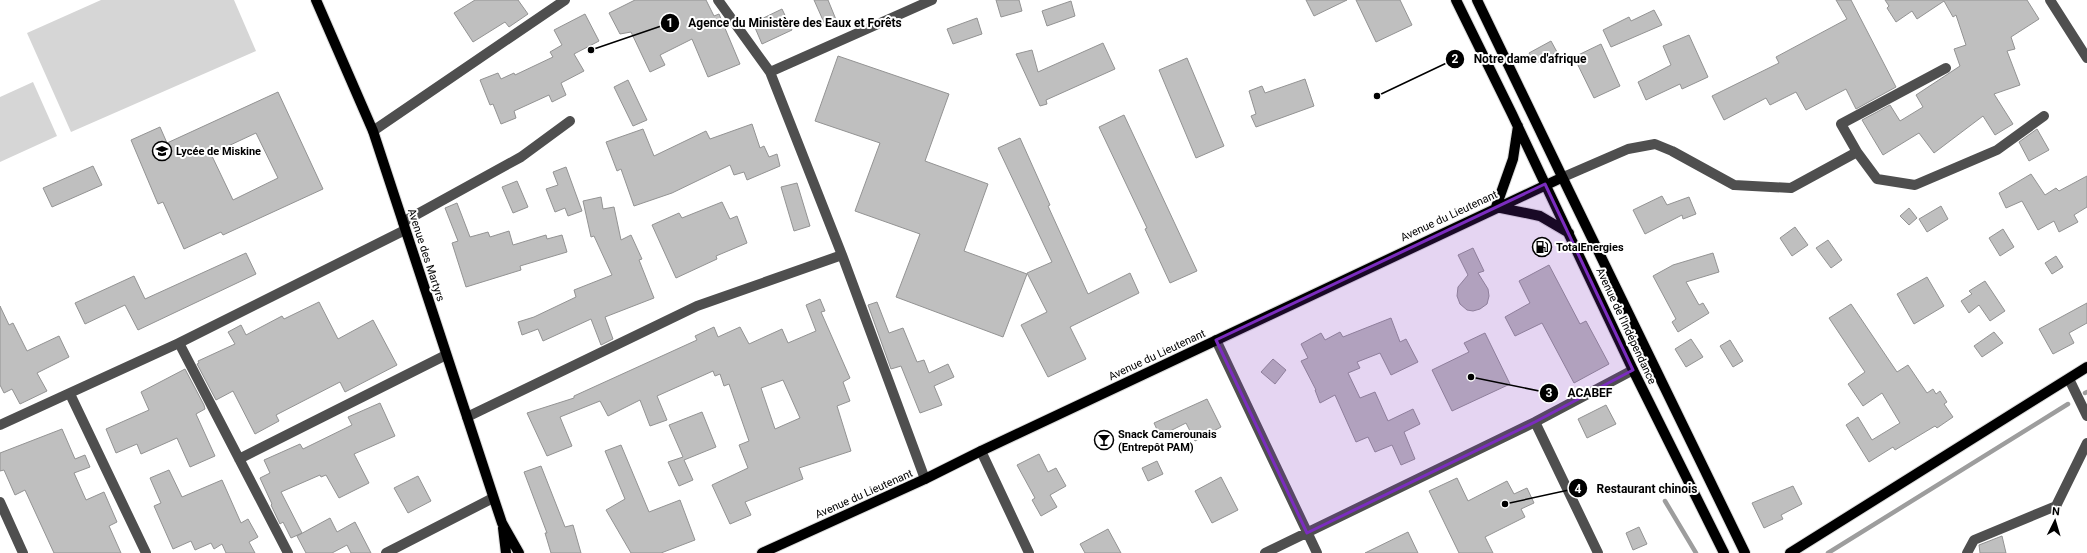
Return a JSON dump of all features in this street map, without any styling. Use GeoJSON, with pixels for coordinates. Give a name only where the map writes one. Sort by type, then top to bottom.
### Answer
{"type":"FeatureCollection","features":[{"type":"Feature","properties":{"kind":"main road","name":"Avenue des Martyrs"},"geometry":{"type":"LineString","coordinates":[[316,0],[373,131],[493,498],[502,522],[519,553]]}},
{"type":"Feature","properties":{"kind":"main road","name":"Avenue de l'Indépendance"},"geometry":{"type":"LineString","coordinates":[[1456,0],[1518,126],[1633,370],[1724,553]]}},
{"type":"Feature","properties":{"kind":"main road","name":"Avenue de l'Indépendance"},"geometry":{"type":"LineString","coordinates":[[1476,0],[1561,178],[1653,361],[1745,553]]}},
{"type":"Feature","properties":{"kind":"main road"},"geometry":{"type":"LineString","coordinates":[[1518,126],[1513,159],[1496,207],[1540,216],[1569,233]]}},
{"type":"Feature","properties":{"kind":"main road","name":"Avenue du Lieutenant"},"geometry":{"type":"LineString","coordinates":[[762,553],[925,479],[1496,207],[1561,178]]}},
{"type":"Feature","properties":{"kind":"main road"},"geometry":{"type":"LineString","coordinates":[[1790,553],[2087,367]]}},
{"type":"Feature","properties":{"kind":"main road","name":"Avenue des Martyrs"},"geometry":{"type":"LineString","coordinates":[[502,522],[506,553]]}},
{"type":"Feature","properties":{"kind":"street"},"geometry":{"type":"LineString","coordinates":[[373,131],[565,0]]}},
{"type":"Feature","properties":{"kind":"street"},"geometry":{"type":"LineString","coordinates":[[718,0],[770,72],[842,255],[925,479]]}},
{"type":"Feature","properties":{"kind":"street"},"geometry":{"type":"LineString","coordinates":[[770,72],[932,0]]}},
{"type":"Feature","properties":{"kind":"street"},"geometry":{"type":"LineString","coordinates":[[2050,0],[2087,58]]}},
{"type":"Feature","properties":{"kind":"street"},"geometry":{"type":"LineString","coordinates":[[1946,68],[1841,124],[1857,152],[1877,180],[1915,185],[1997,150],[2044,116]]}},
{"type":"Feature","properties":{"kind":"street"},"geometry":{"type":"LineString","coordinates":[[0,425],[179,343],[404,226],[521,157],[570,121]]}},
{"type":"Feature","properties":{"kind":"street"},"geometry":{"type":"LineString","coordinates":[[1561,178],[1628,149],[1654,144],[1672,151],[1734,185],[1791,188],[1857,152]]}},
{"type":"Feature","properties":{"kind":"street"},"geometry":{"type":"LineString","coordinates":[[467,417],[697,306],[842,255]]}},
{"type":"Feature","properties":{"kind":"street"},"geometry":{"type":"LineString","coordinates":[[1216,340],[1317,553]]}},
{"type":"Feature","properties":{"kind":"street"},"geometry":{"type":"LineString","coordinates":[[179,343],[288,553]]}},
{"type":"Feature","properties":{"kind":"street"},"geometry":{"type":"LineString","coordinates":[[239,459],[446,355]]}},
{"type":"Feature","properties":{"kind":"street"},"geometry":{"type":"LineString","coordinates":[[1265,553],[1536,422],[1633,370]]}},
{"type":"Feature","properties":{"kind":"street"},"geometry":{"type":"LineString","coordinates":[[2069,379],[2087,416]]}},
{"type":"Feature","properties":{"kind":"street"},"geometry":{"type":"LineString","coordinates":[[70,394],[146,553]]}},
{"type":"Feature","properties":{"kind":"street"},"geometry":{"type":"LineString","coordinates":[[1536,422],[1598,553]]}},
{"type":"Feature","properties":{"kind":"street"},"geometry":{"type":"LineString","coordinates":[[1967,553],[1974,540],[2056,506],[2087,443]]}},
{"type":"Feature","properties":{"kind":"street"},"geometry":{"type":"LineString","coordinates":[[981,451],[1029,553]]}},
{"type":"Feature","properties":{"kind":"street"},"geometry":{"type":"LineString","coordinates":[[386,553],[493,498]]}},
{"type":"Feature","properties":{"kind":"street"},"geometry":{"type":"LineString","coordinates":[[0,502],[22,553]]}},
{"type":"Feature","properties":{"kind":"highlighted area"},"geometry":{"type":"Polygon","coordinates":[[[1545,184],[1633,370],[1535,422],[1307,533],[1216,340],[1545,184]]]}},
{"type":"Feature","properties":{"kind":"shaded area"},"geometry":{"type":"Polygon","coordinates":[[[101,0],[234,0],[256,51],[71,132],[27,33],[101,0]]]}},
{"type":"Feature","properties":{"kind":"shaded area"},"geometry":{"type":"Polygon","coordinates":[[[33,82],[57,136],[0,162],[0,97],[33,82]]]}},
{"type":"Feature","properties":{"kind":"building"},"geometry":{"type":"Polygon","coordinates":[[[475,0],[518,0],[528,14],[509,27],[505,22],[473,42],[454,13],[475,0]]]}},
{"type":"Feature","properties":{"kind":"building"},"geometry":{"type":"Polygon","coordinates":[[[635,0],[706,0],[714,16],[719,14],[740,64],[708,77],[692,39],[660,55],[665,65],[650,72],[631,32],[620,34],[609,13],[635,0]]]}},
{"type":"Feature","properties":{"kind":"building"},"geometry":{"type":"Polygon","coordinates":[[[814,0],[828,0],[837,22],[826,27],[814,0]]]}},
{"type":"Feature","properties":{"kind":"building"},"geometry":{"type":"Polygon","coordinates":[[[996,0],[1019,0],[1022,11],[1001,17],[996,0]]]}},
{"type":"Feature","properties":{"kind":"building"},"geometry":{"type":"Polygon","coordinates":[[[1306,0],[1347,0],[1314,16],[1306,0]]]}},
{"type":"Feature","properties":{"kind":"building"},"geometry":{"type":"Polygon","coordinates":[[[1356,0],[1400,0],[1412,25],[1376,42],[1356,0]]]}},
{"type":"Feature","properties":{"kind":"building"},"geometry":{"type":"Polygon","coordinates":[[[1836,0],[1851,0],[1896,87],[1856,109],[1846,89],[1806,110],[1796,92],[1770,105],[1766,98],[1724,120],[1712,96],[1779,63],[1776,57],[1847,19],[1836,0]]]}},
{"type":"Feature","properties":{"kind":"building"},"geometry":{"type":"Polygon","coordinates":[[[1885,0],[2027,0],[2039,19],[2011,37],[2015,49],[2007,51],[2020,85],[1994,94],[2013,124],[1995,135],[1983,116],[1934,153],[1919,133],[1883,155],[1862,120],[1890,105],[1900,121],[1923,107],[1916,95],[1960,66],[1954,49],[1966,45],[1956,15],[1953,17],[1944,1],[1917,19],[1912,11],[1896,22],[1887,8],[1889,6],[1885,0]]]}},
{"type":"Feature","properties":{"kind":"building"},"geometry":{"type":"Polygon","coordinates":[[[1071,1],[1075,16],[1047,26],[1042,11],[1071,1]]]}},
{"type":"Feature","properties":{"kind":"building"},"geometry":{"type":"Polygon","coordinates":[[[782,9],[792,30],[762,44],[753,23],[782,9]]]}},
{"type":"Feature","properties":{"kind":"building"},"geometry":{"type":"Polygon","coordinates":[[[1654,10],[1662,25],[1611,47],[1603,30],[1629,17],[1631,21],[1654,10]]]}},
{"type":"Feature","properties":{"kind":"building"},"geometry":{"type":"Polygon","coordinates":[[[585,14],[599,41],[574,54],[584,71],[561,83],[566,95],[552,102],[549,95],[514,111],[516,118],[501,124],[493,104],[490,105],[480,80],[498,73],[501,79],[514,73],[515,75],[553,57],[550,52],[562,45],[554,30],[585,14]]]}},
{"type":"Feature","properties":{"kind":"building"},"geometry":{"type":"Polygon","coordinates":[[[977,18],[982,34],[953,44],[947,29],[977,18]]]}},
{"type":"Feature","properties":{"kind":"building"},"geometry":{"type":"Polygon","coordinates":[[[1689,35],[1708,77],[1682,89],[1680,84],[1646,100],[1638,82],[1671,65],[1663,46],[1689,35]]]}},
{"type":"Feature","properties":{"kind":"building"},"geometry":{"type":"Polygon","coordinates":[[[1551,41],[1557,52],[1535,64],[1529,53],[1551,41]]]}},
{"type":"Feature","properties":{"kind":"building"},"geometry":{"type":"Polygon","coordinates":[[[1103,43],[1115,69],[1046,100],[1047,104],[1040,106],[1016,54],[1032,50],[1038,72],[1103,43]]]}},
{"type":"Feature","properties":{"kind":"building"},"geometry":{"type":"Polygon","coordinates":[[[1601,44],[1620,86],[1594,98],[1574,57],[1601,44]]]}},
{"type":"Feature","properties":{"kind":"building"},"geometry":{"type":"Polygon","coordinates":[[[838,56],[949,94],[925,161],[988,184],[964,251],[1027,274],[1003,337],[896,297],[920,234],[855,211],[880,143],[815,121],[838,56]]]}},
{"type":"Feature","properties":{"kind":"building"},"geometry":{"type":"Polygon","coordinates":[[[1187,58],[1224,146],[1196,158],[1159,70],[1187,58]]]}},
{"type":"Feature","properties":{"kind":"building"},"geometry":{"type":"Polygon","coordinates":[[[1305,79],[1314,106],[1256,127],[1251,116],[1256,114],[1249,91],[1262,86],[1265,93],[1305,79]]]}},
{"type":"Feature","properties":{"kind":"building"},"geometry":{"type":"Polygon","coordinates":[[[628,80],[647,120],[633,126],[614,87],[628,80]]]}},
{"type":"Feature","properties":{"kind":"building"},"geometry":{"type":"Polygon","coordinates":[[[278,92],[323,189],[223,235],[221,232],[184,249],[163,202],[158,204],[131,140],[160,127],[167,143],[278,92]],[[256,133],[211,154],[233,200],[278,178],[256,133]]]}},
{"type":"Feature","properties":{"kind":"building"},"geometry":{"type":"Polygon","coordinates":[[[1124,115],[1197,271],[1170,283],[1145,229],[1147,228],[1099,127],[1124,115]]]}},
{"type":"Feature","properties":{"kind":"building"},"geometry":{"type":"Polygon","coordinates":[[[752,124],[760,148],[764,146],[769,157],[777,154],[780,166],[747,180],[744,172],[734,175],[730,165],[672,193],[634,206],[621,169],[617,171],[606,142],[643,129],[654,156],[706,131],[710,139],[752,124]]]}},
{"type":"Feature","properties":{"kind":"building"},"geometry":{"type":"Polygon","coordinates":[[[2037,129],[2049,150],[2029,161],[2019,142],[2037,129]]]}},
{"type":"Feature","properties":{"kind":"building"},"geometry":{"type":"Polygon","coordinates":[[[1020,138],[1050,205],[1048,206],[1088,294],[1130,273],[1139,293],[1070,327],[1086,359],[1048,377],[1021,325],[1047,312],[1027,273],[1052,262],[998,148],[1020,138]]]}},
{"type":"Feature","properties":{"kind":"building"},"geometry":{"type":"Polygon","coordinates":[[[93,166],[102,185],[52,207],[43,188],[93,166]]]}},
{"type":"Feature","properties":{"kind":"building"},"geometry":{"type":"Polygon","coordinates":[[[566,167],[582,211],[568,216],[565,208],[555,212],[546,189],[558,185],[553,172],[566,167]]]}},
{"type":"Feature","properties":{"kind":"building"},"geometry":{"type":"Polygon","coordinates":[[[2031,174],[2045,195],[2056,188],[2059,191],[2087,176],[2087,207],[2074,215],[2078,222],[2059,232],[2054,221],[2038,230],[2022,201],[2006,208],[1999,193],[2031,174]]]}},
{"type":"Feature","properties":{"kind":"building"},"geometry":{"type":"Polygon","coordinates":[[[517,181],[528,207],[513,213],[502,187],[517,181]]]}},
{"type":"Feature","properties":{"kind":"building"},"geometry":{"type":"Polygon","coordinates":[[[797,183],[810,226],[794,231],[781,187],[797,183]]]}},
{"type":"Feature","properties":{"kind":"building"},"geometry":{"type":"Polygon","coordinates":[[[1662,196],[1667,205],[1689,197],[1696,214],[1683,219],[1682,215],[1645,234],[1633,210],[1662,196]]]}},
{"type":"Feature","properties":{"kind":"building"},"geometry":{"type":"Polygon","coordinates":[[[601,197],[603,209],[614,207],[621,240],[631,235],[642,259],[639,260],[654,298],[605,317],[613,339],[601,345],[591,319],[543,341],[538,329],[522,335],[518,322],[534,317],[576,297],[574,290],[612,275],[594,236],[591,237],[583,201],[601,197]]]}},
{"type":"Feature","properties":{"kind":"building"},"geometry":{"type":"Polygon","coordinates":[[[722,202],[730,219],[737,216],[747,243],[716,256],[717,259],[676,278],[652,225],[679,213],[682,218],[722,202]]]}},
{"type":"Feature","properties":{"kind":"building"},"geometry":{"type":"Polygon","coordinates":[[[457,203],[470,237],[488,232],[490,237],[509,231],[513,245],[546,235],[547,239],[562,235],[567,252],[520,266],[521,270],[466,287],[452,243],[458,241],[445,208],[457,203]]]}},
{"type":"Feature","properties":{"kind":"building"},"geometry":{"type":"Polygon","coordinates":[[[1941,206],[1948,219],[1927,232],[1919,219],[1941,206]]]}},
{"type":"Feature","properties":{"kind":"building"},"geometry":{"type":"Polygon","coordinates":[[[1909,208],[1917,218],[1909,225],[1900,216],[1909,208]]]}},
{"type":"Feature","properties":{"kind":"building"},"geometry":{"type":"Polygon","coordinates":[[[1795,227],[1808,245],[1792,256],[1780,238],[1795,227]]]}},
{"type":"Feature","properties":{"kind":"building"},"geometry":{"type":"Polygon","coordinates":[[[2003,229],[2014,247],[2000,256],[1989,238],[2003,229]]]}},
{"type":"Feature","properties":{"kind":"building"},"geometry":{"type":"Polygon","coordinates":[[[1828,240],[1842,260],[1831,268],[1816,248],[1828,240]]]}},
{"type":"Feature","properties":{"kind":"building"},"geometry":{"type":"Polygon","coordinates":[[[1473,248],[1484,271],[1478,273],[1488,289],[1489,296],[1487,304],[1480,309],[1473,311],[1467,310],[1460,304],[1457,296],[1458,287],[1468,275],[1458,255],[1473,248]]]}},
{"type":"Feature","properties":{"kind":"building"},"geometry":{"type":"Polygon","coordinates":[[[246,253],[256,274],[138,330],[125,305],[85,324],[75,303],[134,276],[145,299],[246,253]]]}},
{"type":"Feature","properties":{"kind":"building"},"geometry":{"type":"Polygon","coordinates":[[[1713,253],[1719,272],[1686,282],[1699,305],[1703,303],[1709,313],[1678,332],[1672,322],[1676,319],[1653,276],[1673,265],[1713,253]]]}},
{"type":"Feature","properties":{"kind":"building"},"geometry":{"type":"Polygon","coordinates":[[[2056,256],[2063,267],[2052,274],[2045,263],[2056,256]]]}},
{"type":"Feature","properties":{"kind":"building"},"geometry":{"type":"Polygon","coordinates":[[[1549,265],[1580,324],[1586,321],[1609,364],[1574,383],[1542,323],[1515,336],[1505,317],[1530,303],[1519,281],[1549,265]]]}},
{"type":"Feature","properties":{"kind":"building"},"geometry":{"type":"Polygon","coordinates":[[[1927,277],[1944,306],[1914,324],[1897,294],[1927,277]]]}},
{"type":"Feature","properties":{"kind":"building"},"geometry":{"type":"Polygon","coordinates":[[[1985,281],[2005,311],[1990,321],[1979,305],[1969,313],[1961,301],[1972,294],[1969,291],[1985,281]]]}},
{"type":"Feature","properties":{"kind":"building"},"geometry":{"type":"Polygon","coordinates":[[[820,299],[825,311],[821,312],[850,378],[843,382],[850,401],[837,406],[851,451],[799,468],[803,479],[745,502],[751,515],[730,524],[712,485],[748,468],[739,445],[749,441],[729,384],[724,386],[720,374],[715,376],[713,371],[657,396],[667,420],[650,426],[640,400],[608,416],[600,401],[560,417],[572,446],[547,456],[527,413],[574,398],[574,396],[697,340],[695,336],[714,327],[718,337],[740,327],[749,344],[782,329],[788,343],[816,331],[806,305],[820,299]],[[783,380],[761,388],[775,429],[800,418],[783,380]]]}},
{"type":"Feature","properties":{"kind":"building"},"geometry":{"type":"Polygon","coordinates":[[[319,302],[338,339],[373,320],[397,365],[345,392],[340,382],[276,415],[279,421],[255,434],[233,391],[216,400],[197,364],[199,363],[198,361],[235,344],[228,332],[241,325],[246,335],[282,316],[284,319],[319,302]]]}},
{"type":"Feature","properties":{"kind":"building"},"geometry":{"type":"Polygon","coordinates":[[[877,302],[889,333],[903,328],[917,362],[924,360],[929,373],[948,364],[954,377],[934,386],[942,405],[920,413],[901,366],[891,369],[868,305],[877,302]]]}},
{"type":"Feature","properties":{"kind":"building"},"geometry":{"type":"Polygon","coordinates":[[[2087,303],[2087,323],[2069,333],[2074,343],[2053,354],[2039,329],[2087,303]]]}},
{"type":"Feature","properties":{"kind":"building"},"geometry":{"type":"Polygon","coordinates":[[[1851,304],[1897,372],[1908,365],[1927,393],[1933,389],[1936,394],[1940,391],[1947,402],[1944,404],[1953,417],[1937,428],[1935,426],[1895,450],[1893,447],[1869,462],[1846,425],[1858,417],[1872,440],[1900,423],[1882,393],[1863,406],[1848,384],[1865,372],[1829,318],[1851,304]]]}},
{"type":"Feature","properties":{"kind":"building"},"geometry":{"type":"Polygon","coordinates":[[[0,306],[9,325],[13,323],[27,351],[59,336],[69,357],[37,373],[47,391],[20,404],[12,389],[4,393],[0,385],[0,306]]]}},
{"type":"Feature","properties":{"kind":"building"},"geometry":{"type":"Polygon","coordinates":[[[1391,318],[1400,342],[1406,339],[1418,362],[1391,375],[1380,353],[1357,362],[1360,368],[1348,373],[1360,398],[1375,392],[1388,421],[1413,409],[1420,424],[1404,432],[1415,459],[1401,465],[1392,445],[1375,452],[1368,437],[1356,442],[1335,395],[1320,403],[1316,390],[1301,361],[1308,358],[1301,344],[1321,333],[1325,340],[1340,332],[1343,337],[1391,318]]]}},
{"type":"Feature","properties":{"kind":"building"},"geometry":{"type":"Polygon","coordinates":[[[1994,332],[2003,343],[1982,357],[1974,346],[1994,332]]]}},
{"type":"Feature","properties":{"kind":"building"},"geometry":{"type":"Polygon","coordinates":[[[1485,333],[1510,384],[1452,411],[1432,370],[1469,352],[1464,343],[1485,333]]]}},
{"type":"Feature","properties":{"kind":"building"},"geometry":{"type":"Polygon","coordinates":[[[1691,339],[1703,357],[1686,367],[1675,349],[1691,339]]]}},
{"type":"Feature","properties":{"kind":"building"},"geometry":{"type":"Polygon","coordinates":[[[1730,340],[1743,361],[1733,367],[1720,346],[1730,340]]]}},
{"type":"Feature","properties":{"kind":"building"},"geometry":{"type":"Polygon","coordinates":[[[1273,359],[1286,370],[1275,384],[1261,372],[1273,359]]]}},
{"type":"Feature","properties":{"kind":"building"},"geometry":{"type":"Polygon","coordinates":[[[185,369],[204,405],[205,409],[196,414],[215,456],[190,467],[177,438],[141,454],[137,444],[116,453],[106,429],[149,410],[141,392],[185,369]]]}},
{"type":"Feature","properties":{"kind":"building"},"geometry":{"type":"Polygon","coordinates":[[[1207,399],[1221,427],[1195,441],[1186,423],[1160,436],[1154,423],[1207,399]]]}},
{"type":"Feature","properties":{"kind":"building"},"geometry":{"type":"Polygon","coordinates":[[[380,403],[395,436],[354,454],[369,483],[339,498],[326,475],[321,477],[320,475],[281,492],[302,533],[291,538],[283,522],[280,524],[260,478],[270,473],[264,460],[300,444],[303,449],[352,425],[348,417],[380,403]]]}},
{"type":"Feature","properties":{"kind":"building"},"geometry":{"type":"Polygon","coordinates":[[[1606,405],[1616,424],[1587,438],[1578,419],[1606,405]]]}},
{"type":"Feature","properties":{"kind":"building"},"geometry":{"type":"Polygon","coordinates":[[[702,412],[716,447],[684,460],[693,480],[679,486],[668,462],[683,457],[669,425],[702,412]]]}},
{"type":"Feature","properties":{"kind":"building"},"geometry":{"type":"Polygon","coordinates":[[[62,429],[75,459],[85,455],[90,467],[74,473],[86,500],[104,492],[117,522],[109,526],[121,553],[54,553],[25,490],[15,495],[4,470],[0,471],[0,453],[62,429]]]}},
{"type":"Feature","properties":{"kind":"building"},"geometry":{"type":"Polygon","coordinates":[[[621,445],[649,512],[680,500],[695,540],[661,553],[631,553],[606,510],[625,499],[605,451],[621,445]]]}},
{"type":"Feature","properties":{"kind":"building"},"geometry":{"type":"Polygon","coordinates":[[[1039,454],[1048,472],[1056,468],[1066,486],[1050,495],[1057,507],[1041,516],[1032,500],[1035,498],[1017,465],[1039,454]]]}},
{"type":"Feature","properties":{"kind":"building"},"geometry":{"type":"Polygon","coordinates":[[[1157,461],[1163,474],[1148,481],[1142,468],[1157,461]]]}},
{"type":"Feature","properties":{"kind":"building"},"geometry":{"type":"Polygon","coordinates":[[[541,466],[565,527],[573,525],[581,553],[551,553],[545,533],[547,533],[524,472],[541,466]]]}},
{"type":"Feature","properties":{"kind":"building"},"geometry":{"type":"Polygon","coordinates":[[[169,470],[182,497],[222,480],[241,523],[248,519],[258,537],[249,542],[255,553],[226,553],[222,544],[214,549],[211,543],[195,550],[191,541],[173,549],[154,506],[161,503],[150,478],[169,470]]]}},
{"type":"Feature","properties":{"kind":"building"},"geometry":{"type":"Polygon","coordinates":[[[418,476],[431,501],[408,513],[394,488],[418,476]]]}},
{"type":"Feature","properties":{"kind":"building"},"geometry":{"type":"Polygon","coordinates":[[[1221,477],[1238,510],[1212,523],[1195,491],[1221,477]]]}},
{"type":"Feature","properties":{"kind":"building"},"geometry":{"type":"Polygon","coordinates":[[[1457,478],[1468,501],[1507,481],[1514,494],[1527,488],[1534,503],[1521,509],[1525,517],[1485,537],[1493,553],[1459,553],[1429,491],[1457,478]]]}},
{"type":"Feature","properties":{"kind":"building"},"geometry":{"type":"Polygon","coordinates":[[[1793,486],[1802,504],[1781,515],[1783,519],[1764,528],[1752,503],[1793,486]]]}},
{"type":"Feature","properties":{"kind":"building"},"geometry":{"type":"Polygon","coordinates":[[[330,518],[337,532],[355,522],[371,553],[351,553],[347,545],[332,553],[306,553],[297,536],[330,518]]]}},
{"type":"Feature","properties":{"kind":"building"},"geometry":{"type":"Polygon","coordinates":[[[1639,527],[1647,544],[1633,550],[1626,533],[1639,527]]]}},
{"type":"Feature","properties":{"kind":"building"},"geometry":{"type":"Polygon","coordinates":[[[1108,529],[1121,553],[1085,553],[1080,544],[1108,529]]]}},
{"type":"Feature","properties":{"kind":"building"},"geometry":{"type":"Polygon","coordinates":[[[1408,532],[1418,553],[1365,553],[1408,532]]]}},
{"type":"Feature","properties":{"kind":"building"},"geometry":{"type":"Polygon","coordinates":[[[2002,536],[2006,553],[1980,553],[1979,545],[2002,536]]]}},
{"type":"Feature","properties":{"kind":"waterway"},"geometry":{"type":"LineString","coordinates":[[1828,553],[2068,404]]}},
{"type":"Feature","properties":{"kind":"waterway"},"geometry":{"type":"LineString","coordinates":[[1665,501],[1696,553]]}},
{"type":"Feature","properties":{"kind":"place","name":"Agence du Ministère des Eaux et Forêts"},"geometry":{"type":"Point","coordinates":[591,50]}},
{"type":"Feature","properties":{"kind":"place","name":"Notre dame d'afrique"},"geometry":{"type":"Point","coordinates":[1377,96]}},
{"type":"Feature","properties":{"kind":"place","name":"Lycée de Miskine"},"geometry":{"type":"Point","coordinates":[162,151]}},
{"type":"Feature","properties":{"kind":"place","name":"TotalEnergies"},"geometry":{"type":"Point","coordinates":[1542,247]}},
{"type":"Feature","properties":{"kind":"place","name":"ACABEF"},"geometry":{"type":"Point","coordinates":[1471,377]}},
{"type":"Feature","properties":{"kind":"place","name":"Snack Camerounais (Entrepôt PAM)"},"geometry":{"type":"Point","coordinates":[1104,440]}},
{"type":"Feature","properties":{"kind":"place","name":"Restaurant chinois"},"geometry":{"type":"Point","coordinates":[1505,504]}}]}
